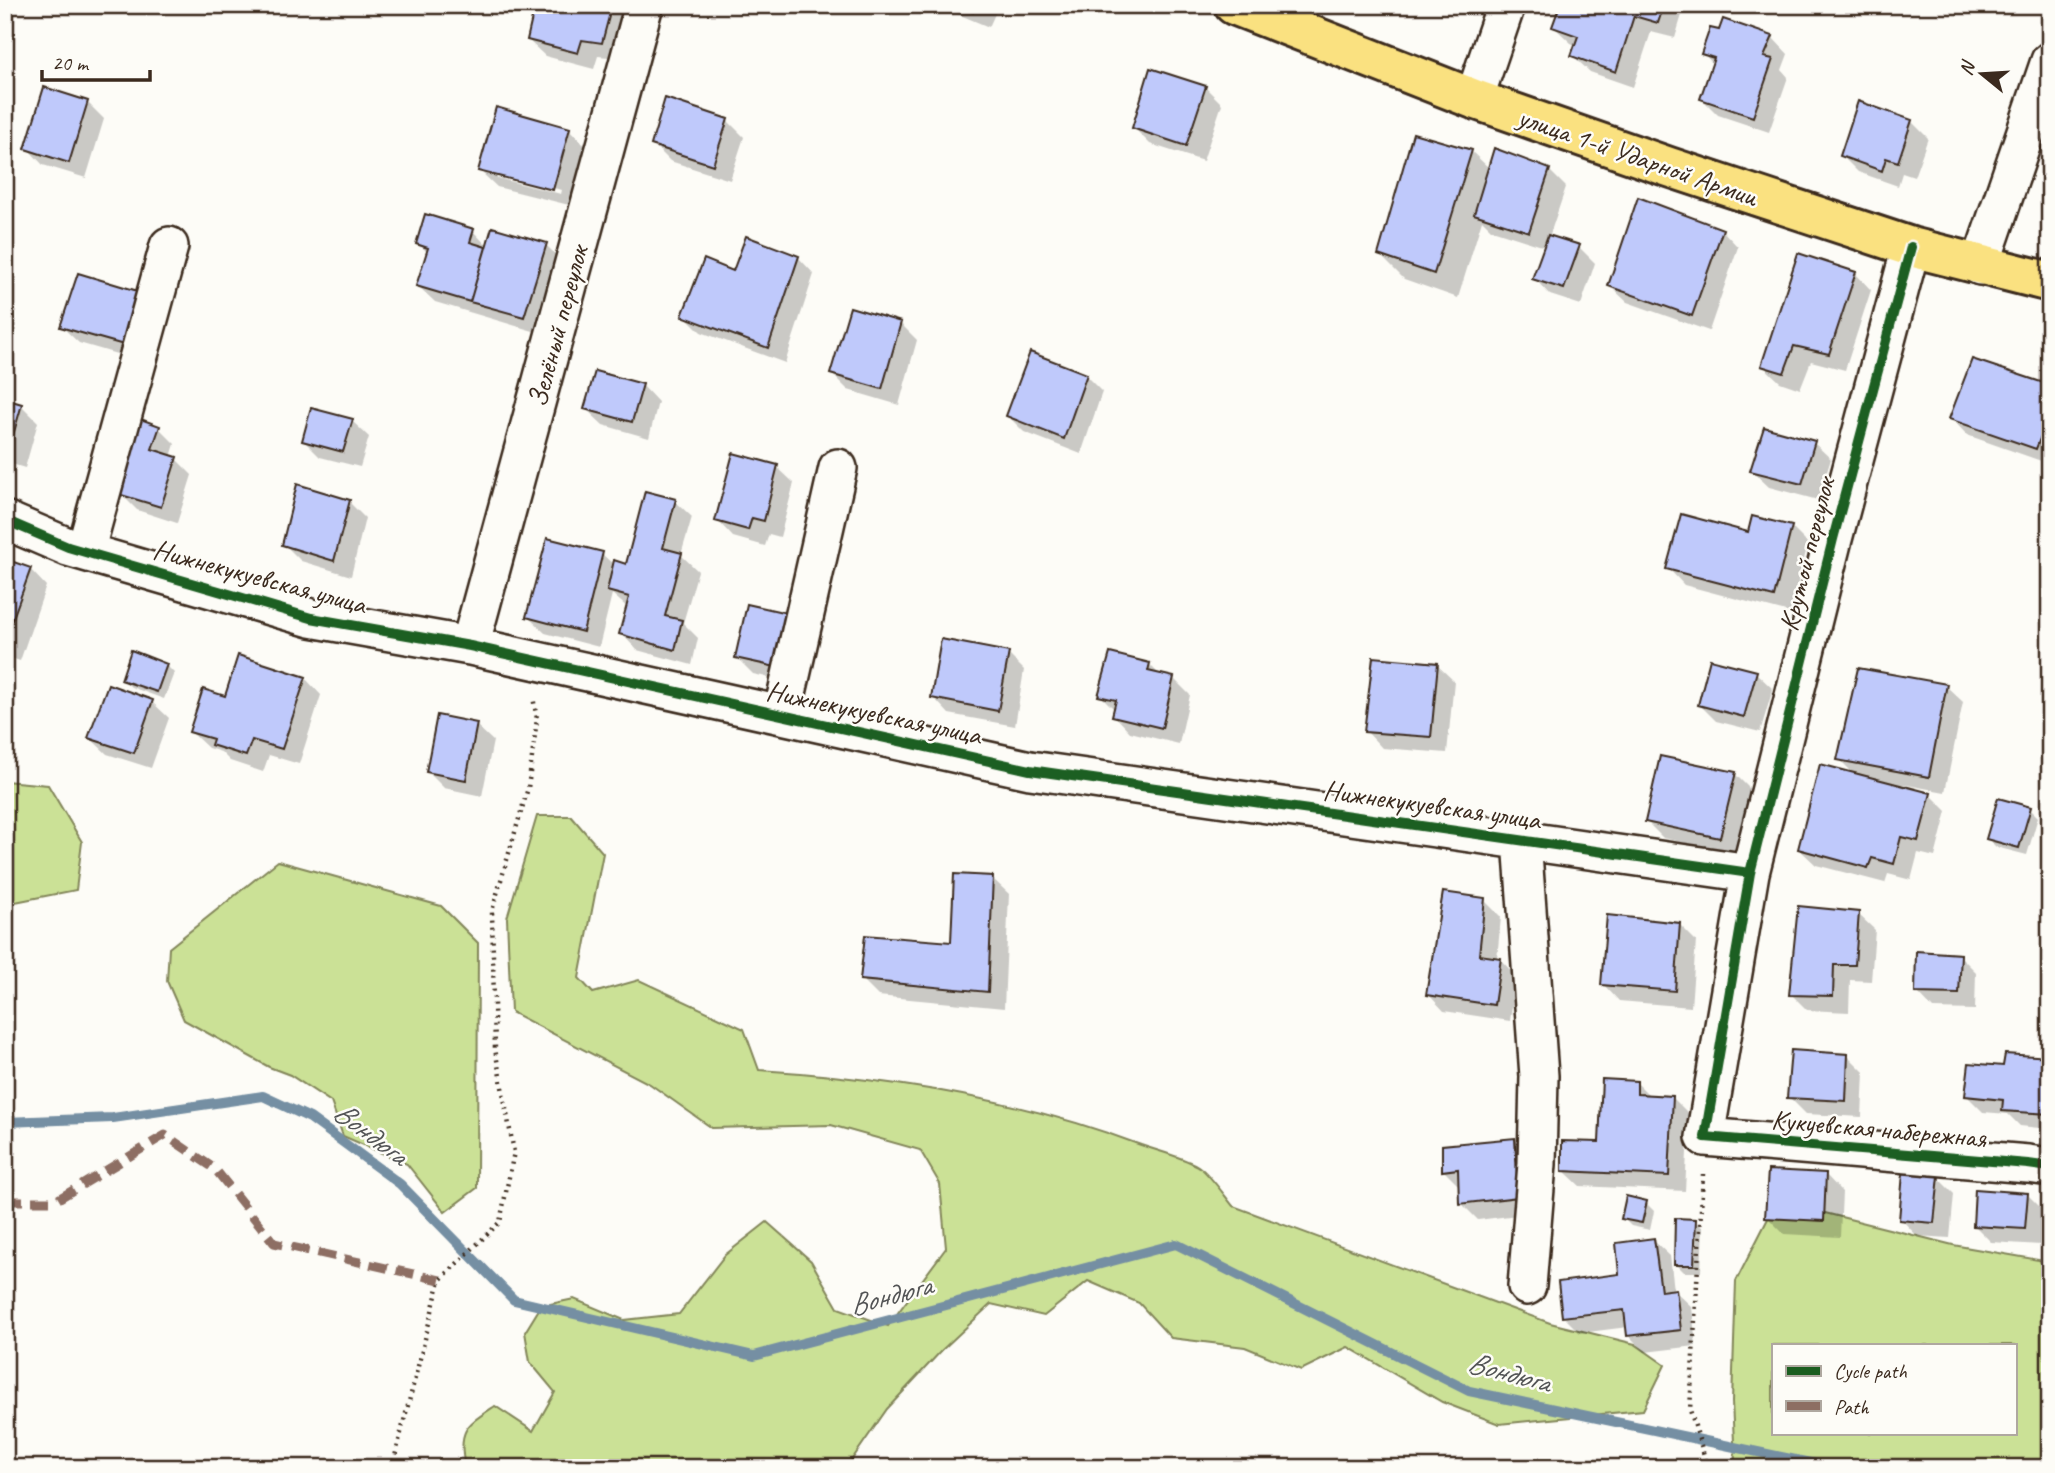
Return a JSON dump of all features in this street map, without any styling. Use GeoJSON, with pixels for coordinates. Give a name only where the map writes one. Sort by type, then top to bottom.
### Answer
{"type":"FeatureCollection","features":[{"type":"Feature","properties":{"kind":"main road","name":"улица 1-й Ударной Армии"},"geometry":{"type":"LineString","coordinates":[[1234,5],[1474,99],[1911,247],[2050,282]]}},
{"type":"Feature","properties":{"kind":"street","name":"Зелёный переулок"},"geometry":{"type":"LineString","coordinates":[[470,646],[644,5]]}},
{"type":"Feature","properties":{"kind":"street"},"geometry":{"type":"LineString","coordinates":[[1474,99],[1506,5]]}},
{"type":"Feature","properties":{"kind":"street"},"geometry":{"type":"LineString","coordinates":[[1980,266],[2050,61]]}},
{"type":"Feature","properties":{"kind":"street"},"geometry":{"type":"LineString","coordinates":[[85,552],[169,246]]}},
{"type":"Feature","properties":{"kind":"street","name":"Крутой переулок"},"geometry":{"type":"LineString","coordinates":[[1705,1137],[1750,873],[1833,539],[1911,247]]}},
{"type":"Feature","properties":{"kind":"street"},"geometry":{"type":"LineString","coordinates":[[782,715],[838,468]]}},
{"type":"Feature","properties":{"kind":"street","name":"Нижнекукуевская улица"},"geometry":{"type":"LineString","coordinates":[[5,520],[85,552],[311,618],[470,646],[1030,769],[1750,873]]}},
{"type":"Feature","properties":{"kind":"street"},"geometry":{"type":"LineString","coordinates":[[1522,840],[1539,1076],[1537,1164],[1527,1286]]}},
{"type":"Feature","properties":{"kind":"street","name":"Кукуевская набережная"},"geometry":{"type":"LineString","coordinates":[[1705,1137],[2050,1167]]}},
{"type":"Feature","properties":{"kind":"path"},"geometry":{"type":"LineString","coordinates":[[392,1468],[440,1280],[500,1222],[514,1152],[495,1049],[492,911],[528,788],[537,719]]}},
{"type":"Feature","properties":{"kind":"path"},"geometry":{"type":"LineString","coordinates":[[1705,1137],[1690,1410],[1708,1468]]}},
{"type":"Feature","properties":{"kind":"green space"},"geometry":{"type":"Polygon","coordinates":[[[5,781],[48,785],[82,842],[76,890],[5,904],[5,781]]]}},
{"type":"Feature","properties":{"kind":"green space"},"geometry":{"type":"Polygon","coordinates":[[[537,816],[571,816],[603,853],[579,978],[593,993],[639,980],[744,1029],[759,1070],[855,1078],[999,1102],[1093,1128],[1184,1159],[1202,1169],[1233,1206],[1550,1323],[1635,1344],[1665,1365],[1643,1410],[1499,1424],[1442,1402],[1348,1347],[1301,1370],[1245,1347],[1171,1338],[1139,1303],[1088,1281],[1044,1316],[991,1304],[942,1350],[887,1409],[846,1468],[465,1468],[463,1445],[470,1424],[495,1406],[533,1431],[555,1392],[530,1362],[525,1332],[541,1306],[574,1299],[624,1320],[679,1314],[725,1255],[767,1222],[811,1261],[838,1308],[888,1326],[946,1248],[940,1184],[920,1150],[831,1125],[712,1128],[650,1084],[511,1012],[507,918],[537,816]]]}},
{"type":"Feature","properties":{"kind":"green space"},"geometry":{"type":"Polygon","coordinates":[[[278,861],[441,906],[478,943],[477,1188],[445,1212],[407,1164],[343,1136],[331,1102],[290,1075],[269,1067],[184,1020],[167,981],[169,948],[278,861]]]}},
{"type":"Feature","properties":{"kind":"green space"},"geometry":{"type":"Polygon","coordinates":[[[1777,1201],[1953,1245],[2050,1262],[2050,1468],[1739,1468],[1735,1462],[1732,1402],[1736,1281],[1777,1201]]]}},
{"type":"Feature","properties":{"kind":"building"},"geometry":{"type":"Polygon","coordinates":[[[535,5],[612,5],[602,43],[582,40],[578,53],[527,40],[535,5]]]}},
{"type":"Feature","properties":{"kind":"building"},"geometry":{"type":"Polygon","coordinates":[[[956,5],[976,5],[973,12],[956,5]]]}},
{"type":"Feature","properties":{"kind":"building"},"geometry":{"type":"Polygon","coordinates":[[[1560,5],[1664,5],[1658,23],[1634,16],[1616,72],[1571,56],[1578,36],[1552,27],[1560,5]]]}},
{"type":"Feature","properties":{"kind":"building"},"geometry":{"type":"Polygon","coordinates":[[[1723,19],[1773,36],[1764,57],[1773,59],[1753,117],[1700,99],[1714,58],[1701,54],[1710,28],[1719,30],[1723,19]]]}},
{"type":"Feature","properties":{"kind":"building"},"geometry":{"type":"Polygon","coordinates":[[[1150,68],[1206,86],[1186,146],[1132,128],[1150,68]]]}},
{"type":"Feature","properties":{"kind":"building"},"geometry":{"type":"Polygon","coordinates":[[[44,87],[88,101],[69,163],[25,149],[44,87]]]}},
{"type":"Feature","properties":{"kind":"building"},"geometry":{"type":"Polygon","coordinates":[[[665,98],[728,119],[713,165],[651,145],[665,98]]]}},
{"type":"Feature","properties":{"kind":"building"},"geometry":{"type":"Polygon","coordinates":[[[1858,101],[1912,120],[1898,162],[1886,158],[1882,171],[1840,156],[1858,101]]]}},
{"type":"Feature","properties":{"kind":"building"},"geometry":{"type":"Polygon","coordinates":[[[496,107],[570,128],[553,190],[478,171],[496,107]]]}},
{"type":"Feature","properties":{"kind":"building"},"geometry":{"type":"Polygon","coordinates":[[[1413,133],[1472,150],[1434,274],[1378,255],[1413,133]]]}},
{"type":"Feature","properties":{"kind":"building"},"geometry":{"type":"Polygon","coordinates":[[[1494,148],[1550,169],[1529,232],[1474,214],[1494,148]]]}},
{"type":"Feature","properties":{"kind":"building"},"geometry":{"type":"Polygon","coordinates":[[[1638,197],[1723,229],[1692,316],[1608,286],[1638,197]]]}},
{"type":"Feature","properties":{"kind":"building"},"geometry":{"type":"Polygon","coordinates":[[[425,214],[474,229],[470,242],[486,247],[470,302],[416,286],[428,248],[416,244],[425,214]]]}},
{"type":"Feature","properties":{"kind":"building"},"geometry":{"type":"Polygon","coordinates":[[[492,227],[547,243],[524,317],[470,302],[492,227]]]}},
{"type":"Feature","properties":{"kind":"building"},"geometry":{"type":"Polygon","coordinates":[[[1548,235],[1580,245],[1564,289],[1532,279],[1548,235]]]}},
{"type":"Feature","properties":{"kind":"building"},"geometry":{"type":"Polygon","coordinates":[[[746,236],[799,256],[768,348],[682,316],[704,259],[733,271],[746,236]]]}},
{"type":"Feature","properties":{"kind":"building"},"geometry":{"type":"Polygon","coordinates":[[[1798,253],[1856,272],[1829,354],[1794,346],[1784,373],[1761,366],[1798,253]]]}},
{"type":"Feature","properties":{"kind":"building"},"geometry":{"type":"Polygon","coordinates":[[[78,273],[141,292],[124,345],[60,327],[78,273]]]}},
{"type":"Feature","properties":{"kind":"building"},"geometry":{"type":"Polygon","coordinates":[[[850,307],[901,322],[882,389],[830,374],[850,307]]]}},
{"type":"Feature","properties":{"kind":"building"},"geometry":{"type":"Polygon","coordinates":[[[1030,352],[1087,374],[1064,439],[1006,416],[1030,352]]]}},
{"type":"Feature","properties":{"kind":"building"},"geometry":{"type":"Polygon","coordinates":[[[1972,359],[2050,385],[2050,412],[2036,449],[1949,419],[1972,359]]]}},
{"type":"Feature","properties":{"kind":"building"},"geometry":{"type":"Polygon","coordinates":[[[595,371],[643,384],[632,422],[584,409],[595,371]]]}},
{"type":"Feature","properties":{"kind":"building"},"geometry":{"type":"Polygon","coordinates":[[[5,399],[22,404],[8,453],[5,452],[5,399]]]}},
{"type":"Feature","properties":{"kind":"building"},"geometry":{"type":"Polygon","coordinates":[[[311,408],[353,419],[343,452],[302,441],[311,408]]]}},
{"type":"Feature","properties":{"kind":"building"},"geometry":{"type":"Polygon","coordinates":[[[135,417],[160,426],[152,449],[177,457],[161,507],[118,494],[135,417]]]}},
{"type":"Feature","properties":{"kind":"building"},"geometry":{"type":"Polygon","coordinates":[[[1764,427],[1815,441],[1802,484],[1750,471],[1764,427]]]}},
{"type":"Feature","properties":{"kind":"building"},"geometry":{"type":"Polygon","coordinates":[[[733,453],[778,465],[764,521],[752,518],[748,530],[715,521],[733,453]]]}},
{"type":"Feature","properties":{"kind":"building"},"geometry":{"type":"Polygon","coordinates":[[[297,484],[350,500],[334,561],[282,545],[297,484]]]}},
{"type":"Feature","properties":{"kind":"building"},"geometry":{"type":"Polygon","coordinates":[[[645,491],[676,499],[663,548],[682,553],[665,616],[682,620],[675,650],[619,634],[629,597],[607,591],[614,560],[626,564],[645,491]]]}},
{"type":"Feature","properties":{"kind":"building"},"geometry":{"type":"Polygon","coordinates":[[[1681,514],[1748,532],[1752,516],[1792,526],[1774,597],[1666,569],[1681,514]]]}},
{"type":"Feature","properties":{"kind":"building"},"geometry":{"type":"Polygon","coordinates":[[[547,538],[603,552],[583,632],[526,617],[547,538]]]}},
{"type":"Feature","properties":{"kind":"building"},"geometry":{"type":"Polygon","coordinates":[[[5,559],[31,568],[5,640],[5,559]]]}},
{"type":"Feature","properties":{"kind":"building"},"geometry":{"type":"Polygon","coordinates":[[[747,604],[796,615],[785,669],[735,658],[747,604]]]}},
{"type":"Feature","properties":{"kind":"building"},"geometry":{"type":"Polygon","coordinates":[[[941,639],[1009,652],[998,711],[931,698],[941,639]]]}},
{"type":"Feature","properties":{"kind":"building"},"geometry":{"type":"Polygon","coordinates":[[[131,650],[167,664],[157,692],[121,680],[131,650]]]}},
{"type":"Feature","properties":{"kind":"building"},"geometry":{"type":"Polygon","coordinates":[[[1110,653],[1150,663],[1148,671],[1174,677],[1162,728],[1112,716],[1116,700],[1098,696],[1110,653]]]}},
{"type":"Feature","properties":{"kind":"building"},"geometry":{"type":"Polygon","coordinates":[[[238,655],[306,677],[282,749],[252,740],[246,756],[211,745],[213,739],[189,732],[203,689],[225,696],[238,655]]]}},
{"type":"Feature","properties":{"kind":"building"},"geometry":{"type":"Polygon","coordinates":[[[1373,657],[1438,663],[1431,737],[1364,732],[1373,657]]]}},
{"type":"Feature","properties":{"kind":"building"},"geometry":{"type":"Polygon","coordinates":[[[1710,659],[1757,671],[1744,717],[1698,705],[1710,659]]]}},
{"type":"Feature","properties":{"kind":"building"},"geometry":{"type":"Polygon","coordinates":[[[1858,668],[1947,684],[1929,777],[1837,760],[1858,668]]]}},
{"type":"Feature","properties":{"kind":"building"},"geometry":{"type":"Polygon","coordinates":[[[108,684],[153,700],[134,753],[88,738],[108,684]]]}},
{"type":"Feature","properties":{"kind":"building"},"geometry":{"type":"Polygon","coordinates":[[[437,715],[477,723],[466,780],[426,772],[437,715]]]}},
{"type":"Feature","properties":{"kind":"building"},"geometry":{"type":"Polygon","coordinates":[[[1660,756],[1736,772],[1720,838],[1645,822],[1660,756]]]}},
{"type":"Feature","properties":{"kind":"building"},"geometry":{"type":"Polygon","coordinates":[[[1820,764],[1931,793],[1918,841],[1901,837],[1894,864],[1872,858],[1868,868],[1798,849],[1820,764]]]}},
{"type":"Feature","properties":{"kind":"building"},"geometry":{"type":"Polygon","coordinates":[[[1998,798],[2031,807],[2019,848],[1986,839],[1998,798]]]}},
{"type":"Feature","properties":{"kind":"building"},"geometry":{"type":"Polygon","coordinates":[[[954,874],[993,876],[988,992],[860,980],[865,935],[951,942],[954,874]]]}},
{"type":"Feature","properties":{"kind":"building"},"geometry":{"type":"Polygon","coordinates":[[[1443,892],[1485,898],[1479,955],[1501,958],[1494,1005],[1426,995],[1443,892]]]}},
{"type":"Feature","properties":{"kind":"building"},"geometry":{"type":"Polygon","coordinates":[[[1798,906],[1859,912],[1855,965],[1834,965],[1833,996],[1789,995],[1798,906]]]}},
{"type":"Feature","properties":{"kind":"building"},"geometry":{"type":"Polygon","coordinates":[[[1607,915],[1680,923],[1675,991],[1601,985],[1607,915]]]}},
{"type":"Feature","properties":{"kind":"building"},"geometry":{"type":"Polygon","coordinates":[[[1916,951],[1961,954],[1959,994],[1915,993],[1916,951]]]}},
{"type":"Feature","properties":{"kind":"building"},"geometry":{"type":"Polygon","coordinates":[[[1791,1050],[1848,1054],[1846,1101],[1787,1098],[1791,1050]]]}},
{"type":"Feature","properties":{"kind":"building"},"geometry":{"type":"Polygon","coordinates":[[[2005,1054],[2050,1057],[2050,1114],[2002,1111],[2003,1100],[1965,1096],[1969,1063],[2003,1066],[2005,1054]]]}},
{"type":"Feature","properties":{"kind":"building"},"geometry":{"type":"Polygon","coordinates":[[[1602,1079],[1637,1081],[1637,1094],[1673,1096],[1669,1176],[1562,1171],[1562,1141],[1599,1142],[1602,1079]]]}},
{"type":"Feature","properties":{"kind":"building"},"geometry":{"type":"Polygon","coordinates":[[[1515,1138],[1518,1197],[1459,1204],[1458,1169],[1442,1171],[1442,1145],[1515,1138]]]}},
{"type":"Feature","properties":{"kind":"building"},"geometry":{"type":"Polygon","coordinates":[[[1768,1170],[1826,1173],[1824,1221],[1765,1218],[1768,1170]]]}},
{"type":"Feature","properties":{"kind":"building"},"geometry":{"type":"Polygon","coordinates":[[[1903,1173],[1939,1176],[1934,1223],[1899,1220],[1903,1173]]]}},
{"type":"Feature","properties":{"kind":"building"},"geometry":{"type":"Polygon","coordinates":[[[1975,1189],[2028,1193],[2025,1229],[1973,1226],[1975,1189]]]}},
{"type":"Feature","properties":{"kind":"building"},"geometry":{"type":"Polygon","coordinates":[[[1626,1196],[1647,1201],[1642,1223],[1621,1219],[1626,1196]]]}},
{"type":"Feature","properties":{"kind":"building"},"geometry":{"type":"Polygon","coordinates":[[[1675,1218],[1696,1219],[1694,1265],[1674,1265],[1675,1218]]]}},
{"type":"Feature","properties":{"kind":"building"},"geometry":{"type":"Polygon","coordinates":[[[1654,1238],[1661,1291],[1676,1289],[1681,1330],[1627,1336],[1624,1310],[1562,1317],[1558,1282],[1619,1274],[1616,1243],[1654,1238]]]}},
{"type":"Feature","properties":{"kind":"waterway","name":"Вондюга"},"geometry":{"type":"LineString","coordinates":[[5,1122],[113,1118],[263,1096],[310,1118],[400,1184],[514,1300],[754,1356],[1176,1244],[1469,1391],[1815,1464],[1822,1468]]}},
{"type":"Feature","properties":{"kind":"marked path"},"geometry":{"type":"LineString","coordinates":[[5,1201],[55,1201],[165,1135],[215,1169],[274,1243],[440,1280]]}},
{"type":"Feature","properties":{"kind":"cycle path"},"geometry":{"type":"LineString","coordinates":[[1911,247],[1833,539],[1750,873],[1705,1137],[2050,1167]]}},
{"type":"Feature","properties":{"kind":"cycle path"},"geometry":{"type":"LineString","coordinates":[[5,520],[68,547],[311,618],[470,646],[1030,770],[1750,873]]}}]}
